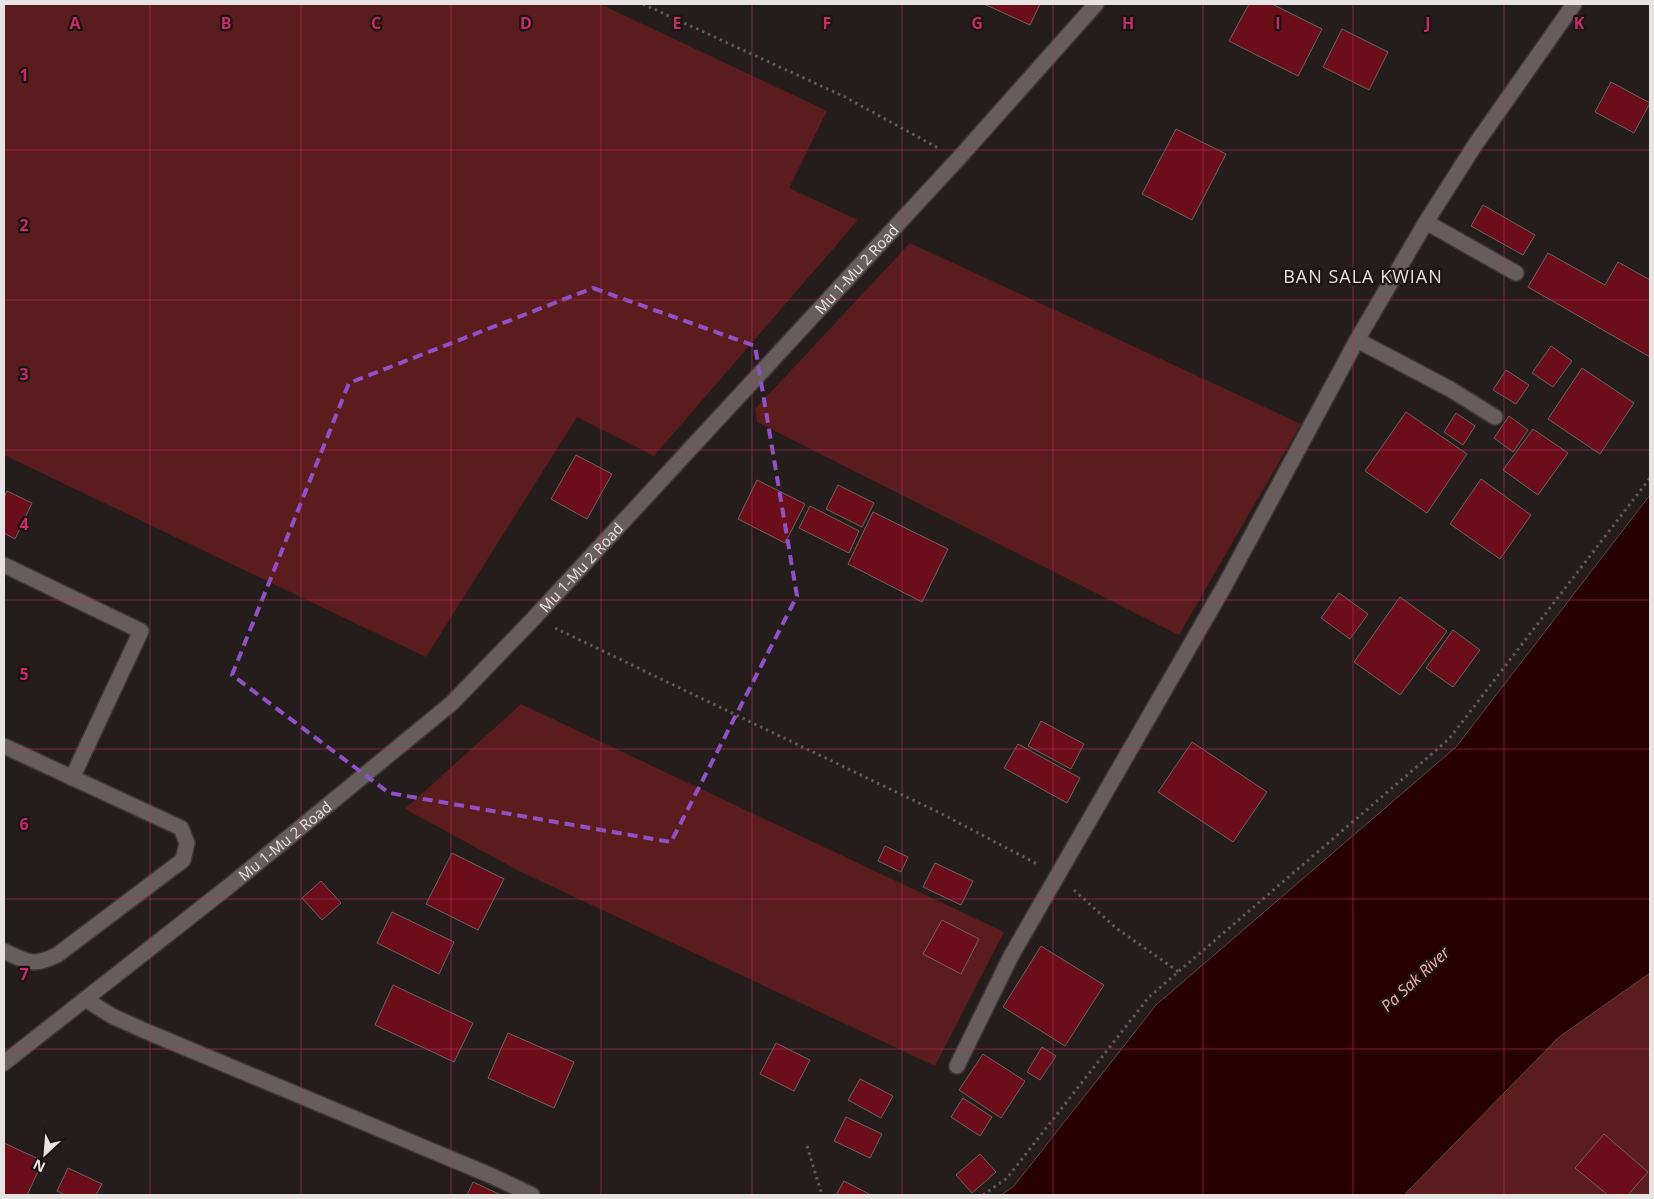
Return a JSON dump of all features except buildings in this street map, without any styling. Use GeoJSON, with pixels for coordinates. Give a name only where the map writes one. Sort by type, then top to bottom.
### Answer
{"type":"FeatureCollection","features":[{"type":"Feature","properties":{"kind":"street","name":"Mu 1-Mu 2 Road"},"geometry":{"type":"LineString","coordinates":[[4,1062],[234,883],[452,703],[534,618],[958,159],[1096,4]]}},
{"type":"Feature","properties":{"kind":"street"},"geometry":{"type":"LineString","coordinates":[[957,1066],[1010,956],[1225,585],[1358,340],[1426,222],[1475,145],[1574,4]]}},
{"type":"Feature","properties":{"kind":"street"},"geometry":{"type":"LineString","coordinates":[[1426,222],[1516,273]]}},
{"type":"Feature","properties":{"kind":"street"},"geometry":{"type":"LineString","coordinates":[[1358,340],[1450,388],[1495,417]]}},
{"type":"Feature","properties":{"kind":"street"},"geometry":{"type":"LineString","coordinates":[[4,565],[141,631],[72,778]]}},
{"type":"Feature","properties":{"kind":"street"},"geometry":{"type":"LineString","coordinates":[[4,746],[180,828],[187,843],[182,860],[57,955],[40,964],[24,961],[4,951]]}},
{"type":"Feature","properties":{"kind":"street"},"geometry":{"type":"LineString","coordinates":[[85,999],[112,1016],[143,1030],[492,1176],[532,1195]]}},
{"type":"Feature","properties":{"kind":"path"},"geometry":{"type":"LineString","coordinates":[[643,4],[845,97],[958,159]]}},
{"type":"Feature","properties":{"kind":"path"},"geometry":{"type":"LineString","coordinates":[[984,1195],[1007,1178],[1148,998],[1448,739],[1650,478]]}},
{"type":"Feature","properties":{"kind":"path"},"geometry":{"type":"LineString","coordinates":[[534,618],[942,814],[1057,876],[1116,928],[1179,972]]}},
{"type":"Feature","properties":{"kind":"path"},"geometry":{"type":"LineString","coordinates":[[807,1146],[822,1195]]}},
{"type":"Feature","properties":{"kind":"highlighted area"},"geometry":{"type":"Polygon","coordinates":[[[593,288],[755,346],[797,596],[671,842],[389,793],[232,675],[349,383],[593,288]]]}},
{"type":"Feature","properties":{"kind":"shaded area"},"geometry":{"type":"Polygon","coordinates":[[[4,4],[600,4],[827,111],[789,188],[858,220],[654,456],[577,417],[426,657],[4,455],[4,4]]]}},
{"type":"Feature","properties":{"kind":"shaded area"},"geometry":{"type":"Polygon","coordinates":[[[910,243],[1301,424],[1179,635],[757,422],[755,409],[910,243]]]}},
{"type":"Feature","properties":{"kind":"shaded area"},"geometry":{"type":"Polygon","coordinates":[[[521,704],[1004,932],[935,1066],[519,871],[405,809],[521,704]]]}},
{"type":"Feature","properties":{"kind":"shaded area"},"geometry":{"type":"Polygon","coordinates":[[[1650,973],[1650,1195],[1404,1195],[1559,1037],[1650,973]]]}},
{"type":"Feature","properties":{"kind":"water","name":"Pa Sak River"},"geometry":{"type":"Polygon","coordinates":[[[1650,495],[1650,973],[1559,1037],[1404,1195],[1001,1195],[1014,1186],[1156,1005],[1456,747],[1650,495]]]}},
{"type":"Feature","properties":{"kind":"district","name":"BAN SALA KWIAN"},"geometry":{"type":"Point","coordinates":[1363,276]}}]}
